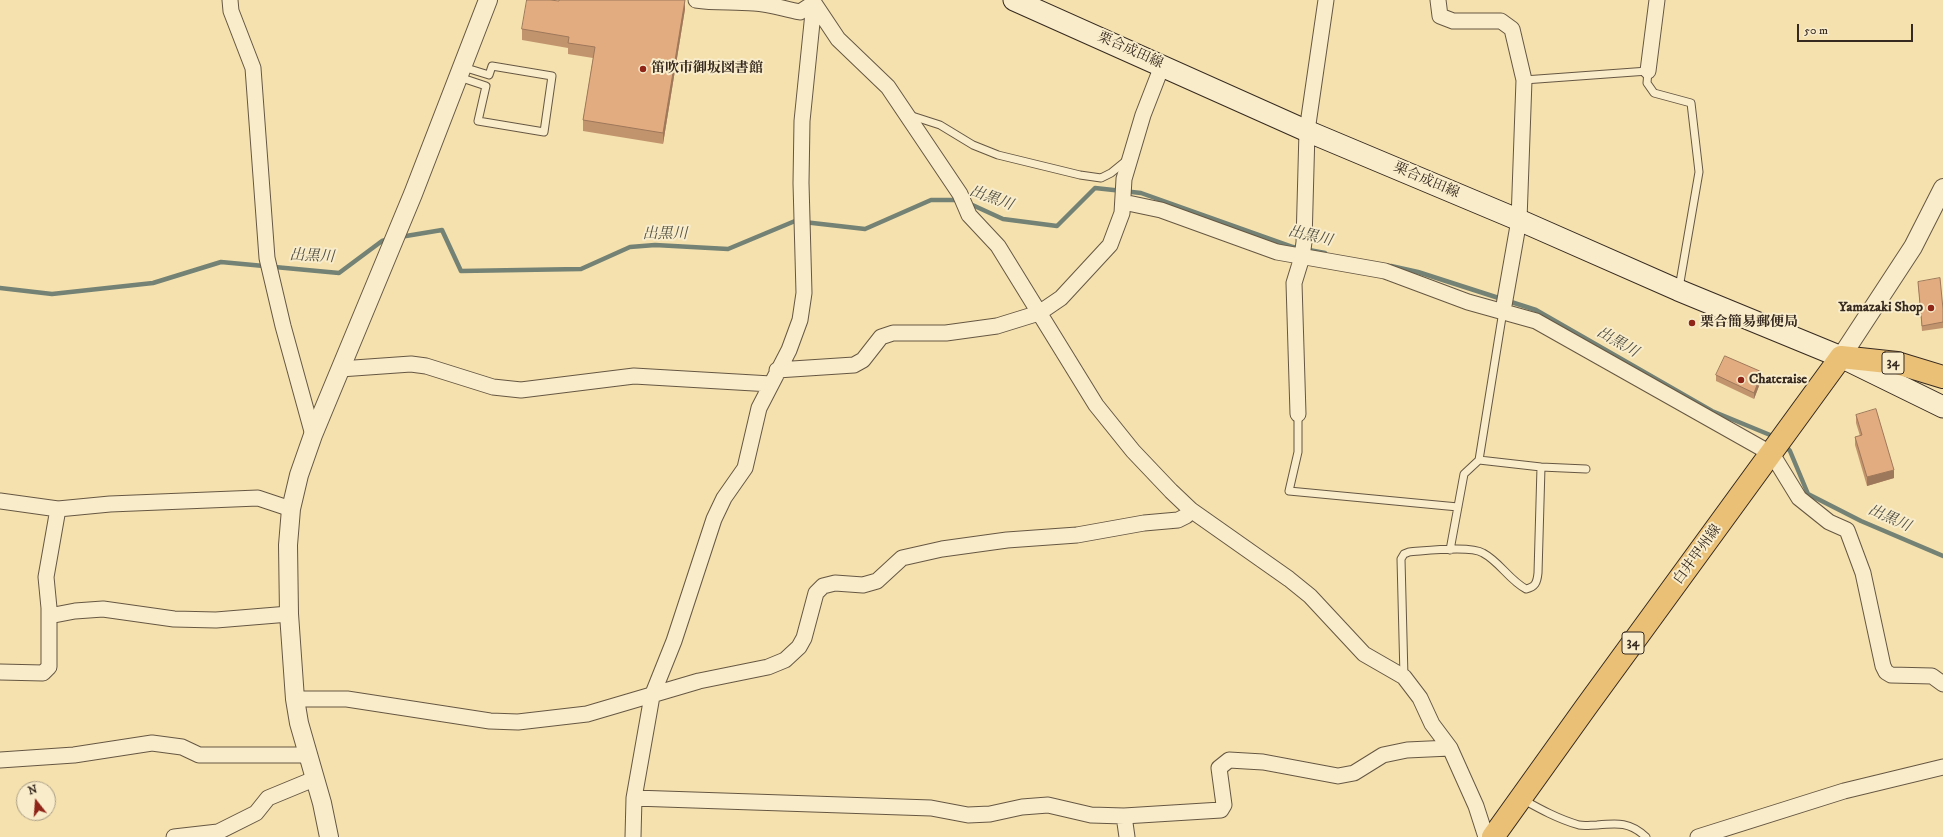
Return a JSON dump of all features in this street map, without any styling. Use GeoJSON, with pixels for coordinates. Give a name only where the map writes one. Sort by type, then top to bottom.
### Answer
{"type":"FeatureCollection","features":[{"type":"Feature","properties":{"kind":"main road","name":"栗合成田線"},"geometry":{"type":"LineString","coordinates":[[1014,0],[1308,131],[1519,220],[1678,290],[1841,357],[1943,407]]}},
{"type":"Feature","properties":{"kind":"main road","name":"34"},"geometry":{"type":"LineString","coordinates":[[1841,357],[1897,363],[1943,377]]}},
{"type":"Feature","properties":{"kind":"main road","name":"白井甲州線"},"geometry":{"type":"LineString","coordinates":[[1493,837],[1778,446],[1841,357]]}},
{"type":"Feature","properties":{"kind":"street"},"geometry":{"type":"LineString","coordinates":[[230,0],[231,11],[253,68],[267,258],[313,435]]}},
{"type":"Feature","properties":{"kind":"street"},"geometry":{"type":"LineString","coordinates":[[329,837],[322,803],[314,779],[295,699],[289,614],[288,545],[291,509],[299,475],[313,435],[399,228],[488,0]]}},
{"type":"Feature","properties":{"kind":"street"},"geometry":{"type":"LineString","coordinates":[[696,0],[714,3],[746,2],[771,4],[800,12],[813,1]]}},
{"type":"Feature","properties":{"kind":"street"},"geometry":{"type":"LineString","coordinates":[[1298,414],[1294,283],[1303,249],[1308,131],[1326,0]]}},
{"type":"Feature","properties":{"kind":"street"},"geometry":{"type":"LineString","coordinates":[[1438,0],[1440,16],[1452,21],[1501,21],[1512,29],[1524,80],[1519,220],[1503,311]]}},
{"type":"Feature","properties":{"kind":"street"},"geometry":{"type":"LineString","coordinates":[[1648,71],[1657,0]]}},
{"type":"Feature","properties":{"kind":"street"},"geometry":{"type":"LineString","coordinates":[[813,1],[838,39],[888,87],[960,194],[968,213],[998,246],[1096,405],[1133,451],[1191,510],[1289,579],[1310,596],[1364,654],[1404,677],[1420,698],[1432,724],[1450,748],[1476,806],[1486,837]]}},
{"type":"Feature","properties":{"kind":"street"},"geometry":{"type":"LineString","coordinates":[[633,837],[634,798],[652,696],[674,641],[714,519],[724,498],[745,468],[759,408],[795,337],[800,320],[804,293],[802,233],[802,121],[813,1]]}},
{"type":"Feature","properties":{"kind":"street"},"geometry":{"type":"LineString","coordinates":[[777,370],[854,365],[863,360],[881,337],[893,333],[946,333],[997,326],[1039,313],[1061,298],[1110,245],[1122,213],[1124,181],[1143,115],[1162,66]]}},
{"type":"Feature","properties":{"kind":"street"},"geometry":{"type":"LineString","coordinates":[[1841,357],[1913,247],[1943,188]]}},
{"type":"Feature","properties":{"kind":"street"},"geometry":{"type":"LineString","coordinates":[[1123,202],[1161,210],[1277,252],[1303,249],[1385,271],[1468,302],[1536,321],[1778,446],[1799,498],[1829,522],[1847,530],[1863,573],[1882,666],[1886,672],[1891,675],[1932,676],[1943,684]]}},
{"type":"Feature","properties":{"kind":"street"},"geometry":{"type":"LineString","coordinates":[[340,369],[411,364],[426,366],[493,387],[521,390],[634,376],[771,384]]}},
{"type":"Feature","properties":{"kind":"street"},"geometry":{"type":"LineString","coordinates":[[0,501],[58,509],[110,504],[258,498],[291,509]]}},
{"type":"Feature","properties":{"kind":"street"},"geometry":{"type":"LineString","coordinates":[[0,672],[43,673],[49,667],[49,616],[46,577],[58,509]]}},
{"type":"Feature","properties":{"kind":"street"},"geometry":{"type":"LineString","coordinates":[[295,699],[347,698],[490,721],[518,722],[587,714],[699,681],[768,667],[785,660],[799,647],[804,638],[816,593],[823,586],[835,583],[863,585],[876,581],[902,558],[949,548],[1007,540],[1077,535],[1144,523],[1178,520],[1186,516],[1191,510]]}},
{"type":"Feature","properties":{"kind":"street"},"geometry":{"type":"LineString","coordinates":[[49,616],[75,611],[103,609],[174,619],[216,620],[289,614]]}},
{"type":"Feature","properties":{"kind":"street"},"geometry":{"type":"LineString","coordinates":[[0,760],[74,755],[152,743],[182,747],[199,755],[308,755]]}},
{"type":"Feature","properties":{"kind":"street"},"geometry":{"type":"LineString","coordinates":[[634,798],[931,808],[968,815],[990,814],[1022,807],[1048,805],[1091,815],[1124,816],[1221,810],[1224,805],[1219,768],[1229,760],[1263,762],[1338,776],[1354,773],[1383,756],[1407,750],[1450,748]]}},
{"type":"Feature","properties":{"kind":"street"},"geometry":{"type":"LineString","coordinates":[[1698,837],[1844,791],[1943,767]]}},
{"type":"Feature","properties":{"kind":"street"},"geometry":{"type":"LineString","coordinates":[[174,837],[218,832],[256,813],[268,798],[314,779]]}},
{"type":"Feature","properties":{"kind":"street"},"geometry":{"type":"LineString","coordinates":[[1124,816],[1127,837]]}},
{"type":"Feature","properties":{"kind":"lane"},"geometry":{"type":"LineString","coordinates":[[492,66],[552,76],[544,132],[478,121],[486,86],[461,72],[490,75],[492,66]]}},
{"type":"Feature","properties":{"kind":"lane"},"geometry":{"type":"LineString","coordinates":[[1524,80],[1648,71],[1647,83],[1654,93],[1691,103],[1700,172],[1678,290]]}},
{"type":"Feature","properties":{"kind":"lane"},"geometry":{"type":"LineString","coordinates":[[906,115],[940,124],[973,145],[998,156],[1080,175],[1101,178],[1111,173],[1131,157]]}},
{"type":"Feature","properties":{"kind":"lane"},"geometry":{"type":"LineString","coordinates":[[1450,550],[1464,474],[1479,460],[1503,311]]}},
{"type":"Feature","properties":{"kind":"lane"},"geometry":{"type":"LineString","coordinates":[[1298,414],[1298,452],[1289,491],[1458,507]]}},
{"type":"Feature","properties":{"kind":"lane"},"geometry":{"type":"LineString","coordinates":[[1479,460],[1541,467],[1586,469]]}},
{"type":"Feature","properties":{"kind":"lane"},"geometry":{"type":"LineString","coordinates":[[1404,677],[1401,559],[1404,554],[1409,552],[1468,549],[1482,552],[1499,566],[1517,585],[1526,589],[1533,587],[1537,582],[1538,573],[1541,467]]}},
{"type":"Feature","properties":{"kind":"lane"},"geometry":{"type":"LineString","coordinates":[[1520,798],[1553,815],[1579,825],[1611,824],[1631,826],[1636,827],[1646,837]]}},
{"type":"Feature","properties":{"kind":"building"},"geometry":{"type":"Polygon","coordinates":[[[527,0],[685,0],[663,133],[583,120],[595,47],[568,43],[569,37],[522,29],[527,0]]]}},
{"type":"Feature","properties":{"kind":"building"},"geometry":{"type":"Polygon","coordinates":[[[1940,278],[1943,322],[1922,326],[1918,282],[1940,278]]]}},
{"type":"Feature","properties":{"kind":"building"},"geometry":{"type":"Polygon","coordinates":[[[1725,356],[1762,372],[1754,393],[1716,375],[1725,356]]]}},
{"type":"Feature","properties":{"kind":"building"},"geometry":{"type":"Polygon","coordinates":[[[1876,409],[1894,470],[1867,477],[1855,437],[1862,435],[1856,415],[1876,409]]]}},
{"type":"Feature","properties":{"kind":"waterway","name":"出黒川"},"geometry":{"type":"LineString","coordinates":[[968,203],[1003,219],[1057,226],[1095,188],[1141,193],[1293,247],[1325,253]]}},
{"type":"Feature","properties":{"kind":"waterway","name":"出黒川"},"geometry":{"type":"LineString","coordinates":[[400,237],[442,230],[461,271],[581,269],[630,247],[655,245],[728,249],[795,221],[865,229],[931,200],[959,200]]}},
{"type":"Feature","properties":{"kind":"waterway","name":"出黒川"},"geometry":{"type":"LineString","coordinates":[[0,288],[52,294],[153,283],[221,262],[339,273],[382,241],[389,239]]}},
{"type":"Feature","properties":{"kind":"waterway","name":"出黒川"},"geometry":{"type":"LineString","coordinates":[[1391,266],[1418,272],[1536,310],[1712,411],[1775,437]]}},
{"type":"Feature","properties":{"kind":"waterway","name":"出黒川"},"geometry":{"type":"LineString","coordinates":[[1784,444],[1790,451],[1808,494],[1861,521],[1943,556]]}},
{"type":"Feature","properties":{"kind":"place","name":"笛吹市御坂図書館"},"geometry":{"type":"Point","coordinates":[643,69]}},
{"type":"Feature","properties":{"kind":"place","name":"Yamazaki Shop"},"geometry":{"type":"Point","coordinates":[1931,308]}},
{"type":"Feature","properties":{"kind":"place","name":"栗合簡易郵便局"},"geometry":{"type":"Point","coordinates":[1692,323]}},
{"type":"Feature","properties":{"kind":"place","name":"Chateraise"},"geometry":{"type":"Point","coordinates":[1741,380]}}]}
